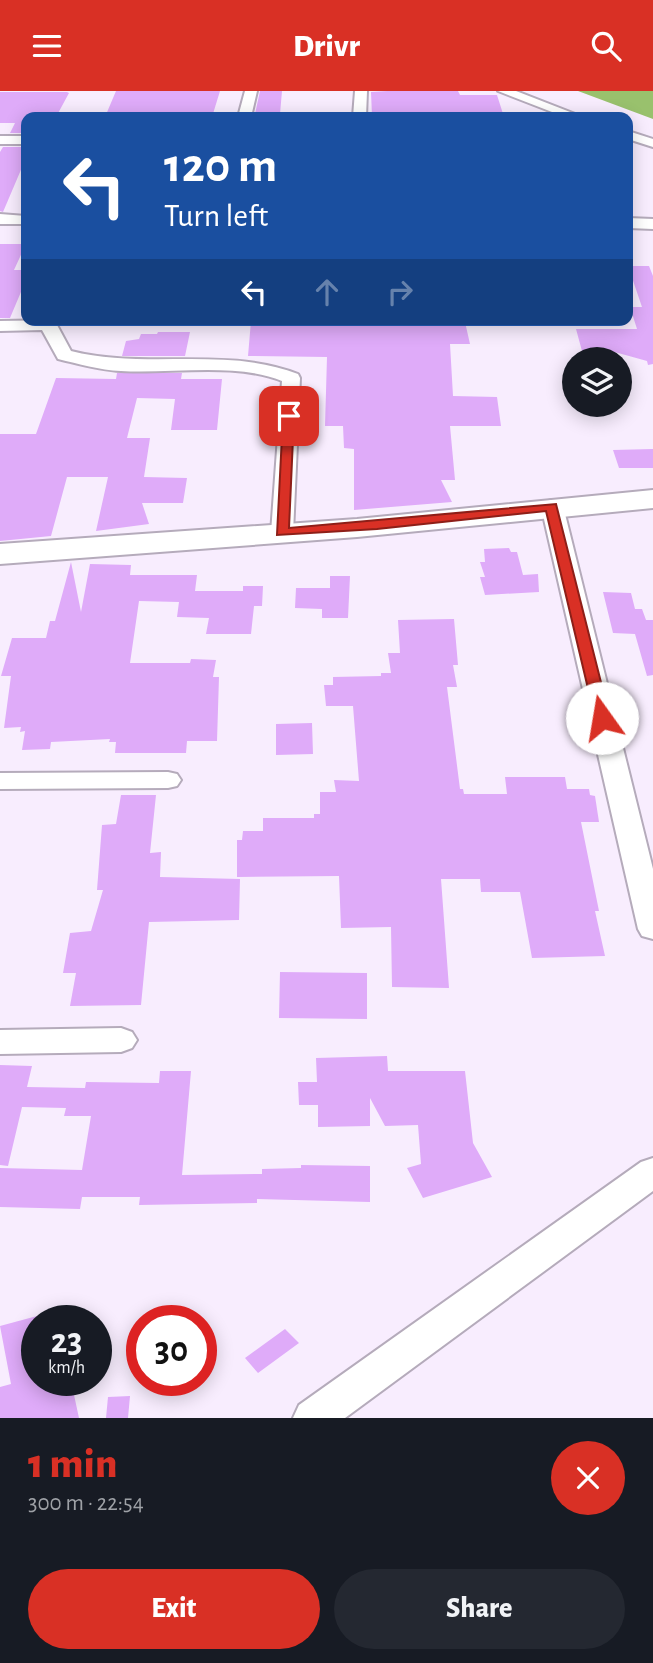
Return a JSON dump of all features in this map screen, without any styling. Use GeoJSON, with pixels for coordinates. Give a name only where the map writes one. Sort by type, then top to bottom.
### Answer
{"type":"FeatureCollection","features":[{"type":"Feature","properties":{"kind":"street"},"geometry":{"type":"LineString","coordinates":[[246,112],[251,91]]}},
{"type":"Feature","properties":{"kind":"street"},"geometry":{"type":"LineString","coordinates":[[360,112],[361,91]]}},
{"type":"Feature","properties":{"kind":"street"},"geometry":{"type":"LineString","coordinates":[[504,91],[562,112]]}},
{"type":"Feature","properties":{"kind":"street"},"geometry":{"type":"LineString","coordinates":[[633,137],[653,143]]}},
{"type":"Feature","properties":{"kind":"street"},"geometry":{"type":"LineString","coordinates":[[0,140],[21,140]]}},
{"type":"Feature","properties":{"kind":"street"},"geometry":{"type":"LineString","coordinates":[[0,219],[21,220]]}},
{"type":"Feature","properties":{"kind":"street"},"geometry":{"type":"LineString","coordinates":[[633,223],[653,223]]}},
{"type":"Feature","properties":{"kind":"street"},"geometry":{"type":"LineString","coordinates":[[0,325],[21,324]]}},
{"type":"Feature","properties":{"kind":"street"},"geometry":{"type":"LineString","coordinates":[[51,326],[64,355],[103,365],[248,369],[281,372],[290,378],[282,533]]}},
{"type":"Feature","properties":{"kind":"street"},"geometry":{"type":"LineString","coordinates":[[0,554],[370,526],[552,506],[653,499]]}},
{"type":"Feature","properties":{"kind":"street"},"geometry":{"type":"LineString","coordinates":[[552,506],[653,929]]}},
{"type":"Feature","properties":{"kind":"street"},"geometry":{"type":"LineString","coordinates":[[0,781],[168,780]]}},
{"type":"Feature","properties":{"kind":"street"},"geometry":{"type":"LineString","coordinates":[[0,1042],[121,1040]]}},
{"type":"Feature","properties":{"kind":"street"},"geometry":{"type":"LineString","coordinates":[[313,1418],[653,1172]]}},
{"type":"Feature","properties":{"kind":"shaded area"},"geometry":{"type":"Polygon","coordinates":[[[578,91],[653,91],[653,119],[578,91]]]}},
{"type":"Feature","properties":{"kind":"building"},"geometry":{"type":"Polygon","coordinates":[[[116,91],[220,91],[214,112],[107,112],[116,91]]]}},
{"type":"Feature","properties":{"kind":"building"},"geometry":{"type":"Polygon","coordinates":[[[260,91],[282,91],[280,112],[255,112],[260,91]]]}},
{"type":"Feature","properties":{"kind":"building"},"geometry":{"type":"Polygon","coordinates":[[[458,91],[460,95],[497,95],[502,112],[372,112],[371,92],[458,91]]]}},
{"type":"Feature","properties":{"kind":"building"},"geometry":{"type":"Polygon","coordinates":[[[0,92],[69,93],[59,112],[21,112],[21,133],[10,133],[15,123],[0,123],[0,92]]]}},
{"type":"Feature","properties":{"kind":"building"},"geometry":{"type":"Polygon","coordinates":[[[3,147],[21,147],[21,170],[3,212],[0,211],[0,152],[3,147]]]}},
{"type":"Feature","properties":{"kind":"building"},"geometry":{"type":"Polygon","coordinates":[[[0,244],[21,244],[21,255],[14,270],[21,270],[21,292],[10,318],[0,318],[0,244]]]}},
{"type":"Feature","properties":{"kind":"building"},"geometry":{"type":"Polygon","coordinates":[[[633,266],[649,266],[653,276],[653,364],[648,365],[647,361],[632,357],[632,347],[581,347],[576,329],[637,329],[633,307],[642,307],[633,281],[633,266]]]}},
{"type":"Feature","properties":{"kind":"building"},"geometry":{"type":"Polygon","coordinates":[[[251,326],[466,326],[470,344],[450,344],[453,396],[497,397],[501,426],[450,426],[455,480],[441,480],[452,502],[354,510],[354,449],[344,448],[343,426],[325,426],[327,357],[248,356],[251,326]]]}},
{"type":"Feature","properties":{"kind":"building"},"geometry":{"type":"Polygon","coordinates":[[[190,332],[185,356],[122,356],[126,341],[139,339],[141,334],[190,332]]]}},
{"type":"Feature","properties":{"kind":"building"},"geometry":{"type":"Polygon","coordinates":[[[117,373],[182,373],[181,379],[222,379],[217,430],[171,430],[175,399],[137,398],[127,438],[150,438],[144,477],[187,478],[183,503],[142,503],[149,524],[96,531],[108,477],[67,477],[51,536],[0,541],[0,434],[36,434],[56,378],[116,379],[117,373]]]}},
{"type":"Feature","properties":{"kind":"building"},"geometry":{"type":"Polygon","coordinates":[[[653,449],[653,468],[619,468],[613,450],[653,449]]]}},
{"type":"Feature","properties":{"kind":"building"},"geometry":{"type":"Polygon","coordinates":[[[509,548],[511,552],[517,552],[523,575],[538,574],[539,592],[485,595],[480,577],[485,577],[480,562],[485,562],[484,549],[509,548]]]}},
{"type":"Feature","properties":{"kind":"building"},"geometry":{"type":"Polygon","coordinates":[[[71,562],[81,612],[90,564],[131,565],[130,575],[197,575],[195,591],[243,591],[243,586],[263,586],[262,606],[254,606],[251,634],[206,634],[209,618],[177,617],[179,602],[139,601],[130,663],[216,660],[213,677],[219,677],[217,741],[187,741],[186,753],[115,753],[116,742],[109,742],[110,739],[51,742],[50,749],[22,750],[25,731],[20,732],[21,727],[4,728],[11,676],[1,676],[12,638],[46,638],[50,621],[55,621],[71,562]]]}},
{"type":"Feature","properties":{"kind":"building"},"geometry":{"type":"Polygon","coordinates":[[[330,576],[350,576],[348,618],[322,618],[322,609],[295,608],[296,588],[330,588],[330,576]]]}},
{"type":"Feature","properties":{"kind":"building"},"geometry":{"type":"Polygon","coordinates":[[[603,592],[631,593],[635,609],[642,609],[646,620],[653,620],[653,675],[647,676],[635,634],[613,633],[603,592]]]}},
{"type":"Feature","properties":{"kind":"building"},"geometry":{"type":"Polygon","coordinates":[[[454,619],[458,665],[453,665],[457,687],[447,687],[460,789],[463,789],[464,794],[507,794],[505,777],[565,777],[567,789],[589,789],[590,795],[595,796],[599,822],[581,822],[605,956],[532,958],[520,892],[481,892],[480,879],[441,879],[449,988],[392,987],[391,927],[341,928],[339,876],[237,877],[237,840],[242,840],[243,831],[263,831],[263,818],[314,818],[314,814],[320,814],[320,792],[336,792],[334,780],[359,781],[353,706],[326,706],[324,685],[333,685],[333,677],[381,676],[381,673],[391,673],[388,653],[400,653],[398,620],[454,619]]]}},
{"type":"Feature","properties":{"kind":"building"},"geometry":{"type":"Polygon","coordinates":[[[312,723],[313,754],[276,755],[276,724],[312,723]]]}},
{"type":"Feature","properties":{"kind":"building"},"geometry":{"type":"Polygon","coordinates":[[[121,795],[156,795],[150,853],[161,852],[160,877],[240,879],[239,920],[149,922],[141,1005],[70,1006],[76,973],[63,973],[70,933],[91,931],[103,890],[97,890],[102,825],[116,824],[121,795]]]}},
{"type":"Feature","properties":{"kind":"building"},"geometry":{"type":"Polygon","coordinates":[[[280,972],[367,973],[367,1019],[279,1018],[280,972]]]}},
{"type":"Feature","properties":{"kind":"building"},"geometry":{"type":"Polygon","coordinates":[[[387,1056],[388,1071],[465,1071],[473,1143],[492,1177],[423,1198],[407,1168],[421,1164],[418,1125],[385,1126],[370,1098],[370,1126],[318,1127],[318,1105],[299,1105],[298,1082],[317,1082],[316,1058],[387,1056]]]}},
{"type":"Feature","properties":{"kind":"building"},"geometry":{"type":"Polygon","coordinates":[[[0,1065],[32,1066],[27,1087],[85,1088],[86,1082],[159,1083],[160,1071],[191,1071],[182,1175],[262,1174],[262,1169],[301,1168],[301,1165],[370,1166],[370,1202],[257,1199],[257,1203],[139,1205],[140,1197],[82,1197],[80,1209],[0,1207],[0,1168],[82,1170],[91,1116],[64,1116],[66,1108],[22,1107],[8,1166],[0,1165],[0,1065]]]}},
{"type":"Feature","properties":{"kind":"building"},"geometry":{"type":"Polygon","coordinates":[[[21,1320],[21,1396],[74,1396],[79,1418],[0,1418],[0,1387],[11,1384],[0,1326],[21,1320]]]}},
{"type":"Feature","properties":{"kind":"building"},"geometry":{"type":"Polygon","coordinates":[[[285,1329],[299,1343],[258,1373],[245,1358],[285,1329]]]}},
{"type":"Feature","properties":{"kind":"building"},"geometry":{"type":"Polygon","coordinates":[[[130,1396],[128,1418],[106,1418],[108,1397],[130,1396]]]}},
{"type":"Feature","properties":{"kind":"route"},"geometry":{"type":"LineString","coordinates":[[289,416],[282,533],[377,526],[552,506],[602,718]]}}]}
